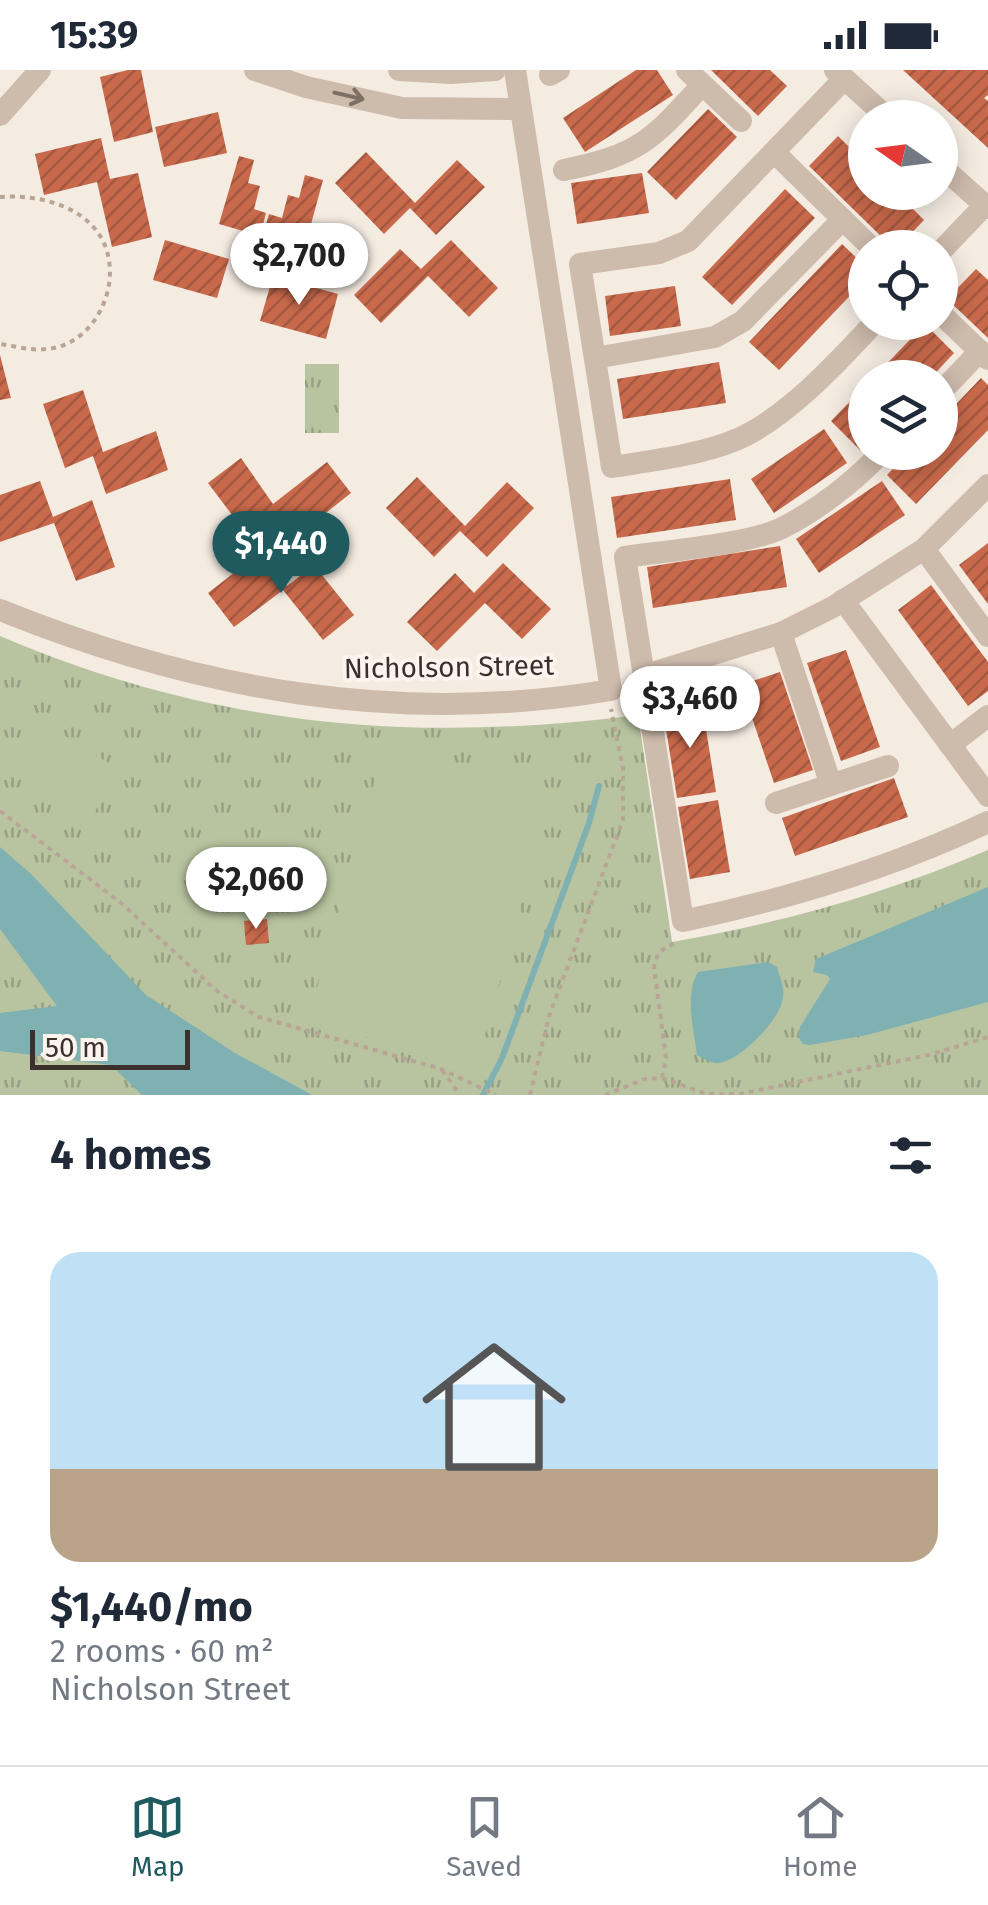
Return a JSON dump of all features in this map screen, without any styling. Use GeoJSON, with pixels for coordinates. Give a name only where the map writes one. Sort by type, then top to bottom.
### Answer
{"type":"FeatureCollection","features":[{"type":"Feature","properties":{"kind":"street"},"geometry":{"type":"LineString","coordinates":[[0,115],[40,70]]}},
{"type":"Feature","properties":{"kind":"street"},"geometry":{"type":"LineString","coordinates":[[255,70],[402,108],[521,109]]}},
{"type":"Feature","properties":{"kind":"street"},"geometry":{"type":"LineString","coordinates":[[399,70],[495,70]]}},
{"type":"Feature","properties":{"kind":"street"},"geometry":{"type":"LineString","coordinates":[[515,70],[611,690]]}},
{"type":"Feature","properties":{"kind":"street"},"geometry":{"type":"LineString","coordinates":[[857,340],[812,385],[758,428],[731,442],[612,466],[580,264],[659,253],[688,240],[774,152],[839,74],[868,100]]}},
{"type":"Feature","properties":{"kind":"street"},"geometry":{"type":"LineString","coordinates":[[564,170],[607,162],[636,150],[662,128],[694,77],[741,121]]}},
{"type":"Feature","properties":{"kind":"street"},"geometry":{"type":"LineString","coordinates":[[774,152],[853,230]]}},
{"type":"Feature","properties":{"kind":"street"},"geometry":{"type":"LineString","coordinates":[[958,180],[986,206],[958,234]]}},
{"type":"Feature","properties":{"kind":"street"},"geometry":{"type":"LineString","coordinates":[[595,358],[715,337],[743,321],[842,220]]}},
{"type":"Feature","properties":{"kind":"street"},"geometry":{"type":"LineString","coordinates":[[958,330],[984,355],[958,377]]}},
{"type":"Feature","properties":{"kind":"street"},"geometry":{"type":"LineString","coordinates":[[863,470],[782,528],[754,537],[626,557],[680,932],[946,842],[988,822]]}},
{"type":"Feature","properties":{"kind":"street"},"geometry":{"type":"LineString","coordinates":[[646,675],[782,634],[924,549],[986,491]]}},
{"type":"Feature","properties":{"kind":"street"},"geometry":{"type":"LineString","coordinates":[[924,549],[988,636]]}},
{"type":"Feature","properties":{"kind":"street"},"geometry":{"type":"LineString","coordinates":[[843,600],[988,796]]}},
{"type":"Feature","properties":{"kind":"street","name":"Nicholson Street"},"geometry":{"type":"LineString","coordinates":[[0,610],[186,674],[332,699],[410,704],[489,702],[611,690]]}},
{"type":"Feature","properties":{"kind":"street"},"geometry":{"type":"LineString","coordinates":[[782,634],[831,785]]}},
{"type":"Feature","properties":{"kind":"street"},"geometry":{"type":"LineString","coordinates":[[950,745],[988,716]]}},
{"type":"Feature","properties":{"kind":"street"},"geometry":{"type":"LineString","coordinates":[[776,803],[888,766]]}},
{"type":"Feature","properties":{"kind":"path"},"geometry":{"type":"LineString","coordinates":[[0,197],[50,201],[80,216],[101,238],[108,267],[102,310],[76,340],[46,350],[0,344]]}},
{"type":"Feature","properties":{"kind":"path"},"geometry":{"type":"LineString","coordinates":[[530,1095],[549,1016],[623,820],[622,768],[610,707],[611,690]]}},
{"type":"Feature","properties":{"kind":"path"},"geometry":{"type":"LineString","coordinates":[[0,811],[120,902],[217,992],[259,1017],[441,1069],[496,1095]]}},
{"type":"Feature","properties":{"kind":"path"},"geometry":{"type":"LineString","coordinates":[[662,1078],[666,1058],[654,968],[656,957],[680,932]]}},
{"type":"Feature","properties":{"kind":"path"},"geometry":{"type":"LineString","coordinates":[[605,1095],[622,1092],[645,1079],[662,1078],[707,1094],[740,1094],[933,1054],[988,1036]]}},
{"type":"Feature","properties":{"kind":"path"},"geometry":{"type":"LineString","coordinates":[[441,1069],[460,1095]]}},
{"type":"Feature","properties":{"kind":"green space"},"geometry":{"type":"Polygon","coordinates":[[[305,364],[339,364],[339,433],[305,433],[305,364]]]}},
{"type":"Feature","properties":{"kind":"green space"},"geometry":{"type":"Polygon","coordinates":[[[0,636],[157,690],[313,720],[473,728],[638,715],[672,942],[833,905],[988,850],[988,1095],[0,1095],[0,636]]]}},
{"type":"Feature","properties":{"kind":"green space"},"geometry":{"type":"Polygon","coordinates":[[[46,724],[118,769],[93,815],[20,770],[46,724]]]}},
{"type":"Feature","properties":{"kind":"green space"},"geometry":{"type":"Polygon","coordinates":[[[385,743],[553,790],[476,1068],[308,1021],[385,743]]]}},
{"type":"Feature","properties":{"kind":"water"},"geometry":{"type":"Polygon","coordinates":[[[0,847],[31,874],[146,995],[235,1053],[312,1095],[142,1095],[111,1065],[0,1051],[0,1013],[57,1006],[0,929],[0,847]]]}},
{"type":"Feature","properties":{"kind":"water"},"geometry":{"type":"Polygon","coordinates":[[[988,887],[988,1002],[867,1035],[803,1044],[798,1037],[800,1027],[830,979],[813,972],[816,959],[988,887]]]}},
{"type":"Feature","properties":{"kind":"water"},"geometry":{"type":"Polygon","coordinates":[[[768,962],[777,967],[783,986],[775,1017],[748,1047],[728,1060],[713,1063],[697,1055],[691,1002],[698,972],[768,962]]]}},
{"type":"Feature","properties":{"kind":"building"},"geometry":{"type":"Polygon","coordinates":[[[141,70],[153,132],[114,142],[100,77],[141,70]]]}},
{"type":"Feature","properties":{"kind":"building"},"geometry":{"type":"Polygon","coordinates":[[[636,70],[657,70],[673,95],[585,152],[563,118],[636,70]]]}},
{"type":"Feature","properties":{"kind":"building"},"geometry":{"type":"Polygon","coordinates":[[[711,70],[770,70],[787,86],[758,116],[711,70]]]}},
{"type":"Feature","properties":{"kind":"building"},"geometry":{"type":"Polygon","coordinates":[[[903,70],[988,70],[988,95],[984,98],[988,101],[988,148],[958,120],[958,100],[936,100],[903,70]]]}},
{"type":"Feature","properties":{"kind":"building"},"geometry":{"type":"Polygon","coordinates":[[[708,109],[737,137],[676,200],[647,172],[708,109]]]}},
{"type":"Feature","properties":{"kind":"building"},"geometry":{"type":"Polygon","coordinates":[[[218,112],[227,153],[164,167],[155,127],[218,112]]]}},
{"type":"Feature","properties":{"kind":"building"},"geometry":{"type":"Polygon","coordinates":[[[838,136],[848,146],[848,204],[809,166],[838,136]]]}},
{"type":"Feature","properties":{"kind":"building"},"geometry":{"type":"Polygon","coordinates":[[[101,138],[110,179],[138,173],[152,237],[112,247],[97,182],[44,195],[35,154],[101,138]]]}},
{"type":"Feature","properties":{"kind":"building"},"geometry":{"type":"Polygon","coordinates":[[[366,152],[415,203],[457,160],[485,187],[436,235],[410,208],[384,234],[335,183],[366,152]]]}},
{"type":"Feature","properties":{"kind":"building"},"geometry":{"type":"Polygon","coordinates":[[[239,156],[254,160],[248,183],[260,186],[254,209],[266,213],[260,236],[219,224],[239,156]]]}},
{"type":"Feature","properties":{"kind":"building"},"geometry":{"type":"Polygon","coordinates":[[[642,173],[649,213],[577,224],[571,183],[642,173]]]}},
{"type":"Feature","properties":{"kind":"building"},"geometry":{"type":"Polygon","coordinates":[[[305,175],[323,180],[304,250],[262,238],[269,214],[282,218],[288,195],[299,198],[305,175]]]}},
{"type":"Feature","properties":{"kind":"building"},"geometry":{"type":"Polygon","coordinates":[[[785,189],[815,218],[732,305],[702,277],[785,189]]]}},
{"type":"Feature","properties":{"kind":"building"},"geometry":{"type":"Polygon","coordinates":[[[854,210],[914,210],[924,220],[914,230],[875,230],[854,210]]]}},
{"type":"Feature","properties":{"kind":"building"},"geometry":{"type":"Polygon","coordinates":[[[165,240],[229,259],[217,298],[153,280],[165,240]]]}},
{"type":"Feature","properties":{"kind":"building"},"geometry":{"type":"Polygon","coordinates":[[[451,240],[498,288],[469,317],[428,276],[381,323],[354,295],[400,249],[421,269],[451,240]]]}},
{"type":"Feature","properties":{"kind":"building"},"geometry":{"type":"Polygon","coordinates":[[[842,244],[848,250],[848,298],[779,370],[749,342],[842,244]]]}},
{"type":"Feature","properties":{"kind":"building"},"geometry":{"type":"Polygon","coordinates":[[[976,269],[988,280],[988,338],[958,309],[958,288],[976,269]]]}},
{"type":"Feature","properties":{"kind":"building"},"geometry":{"type":"Polygon","coordinates":[[[273,276],[338,294],[326,339],[260,321],[273,276]]]}},
{"type":"Feature","properties":{"kind":"building"},"geometry":{"type":"Polygon","coordinates":[[[675,286],[681,326],[610,336],[605,296],[675,286]]]}},
{"type":"Feature","properties":{"kind":"building"},"geometry":{"type":"Polygon","coordinates":[[[910,340],[941,340],[954,353],[948,360],[890,360],[910,340]]]}},
{"type":"Feature","properties":{"kind":"building"},"geometry":{"type":"Polygon","coordinates":[[[0,355],[11,398],[0,400],[0,355]]]}},
{"type":"Feature","properties":{"kind":"building"},"geometry":{"type":"Polygon","coordinates":[[[719,362],[726,403],[623,419],[617,379],[719,362]]]}},
{"type":"Feature","properties":{"kind":"building"},"geometry":{"type":"Polygon","coordinates":[[[981,378],[988,385],[988,430],[958,461],[958,402],[981,378]]]}},
{"type":"Feature","properties":{"kind":"building"},"geometry":{"type":"Polygon","coordinates":[[[83,390],[103,452],[156,431],[168,470],[106,494],[93,456],[65,468],[43,404],[83,390]]]}},
{"type":"Feature","properties":{"kind":"building"},"geometry":{"type":"Polygon","coordinates":[[[848,404],[848,438],[831,421],[848,404]]]}},
{"type":"Feature","properties":{"kind":"building"},"geometry":{"type":"Polygon","coordinates":[[[824,429],[847,463],[774,513],[751,479],[824,429]]]}},
{"type":"Feature","properties":{"kind":"building"},"geometry":{"type":"Polygon","coordinates":[[[241,458],[273,504],[327,462],[351,493],[298,535],[279,511],[248,536],[208,483],[241,458]]]}},
{"type":"Feature","properties":{"kind":"building"},"geometry":{"type":"Polygon","coordinates":[[[892,470],[949,470],[916,504],[887,475],[892,470]]]}},
{"type":"Feature","properties":{"kind":"building"},"geometry":{"type":"Polygon","coordinates":[[[417,477],[465,526],[507,482],[534,508],[487,557],[460,531],[434,557],[386,508],[417,477]]]}},
{"type":"Feature","properties":{"kind":"building"},"geometry":{"type":"Polygon","coordinates":[[[730,479],[736,520],[617,538],[611,497],[730,479]]]}},
{"type":"Feature","properties":{"kind":"building"},"geometry":{"type":"Polygon","coordinates":[[[40,481],[53,517],[92,500],[115,567],[76,581],[54,523],[0,542],[0,495],[40,481]]]}},
{"type":"Feature","properties":{"kind":"building"},"geometry":{"type":"Polygon","coordinates":[[[882,481],[905,515],[819,573],[796,539],[882,481]]]}},
{"type":"Feature","properties":{"kind":"building"},"geometry":{"type":"Polygon","coordinates":[[[988,543],[988,604],[959,565],[988,543]]]}},
{"type":"Feature","properties":{"kind":"building"},"geometry":{"type":"Polygon","coordinates":[[[780,546],[787,587],[653,608],[647,567],[780,546]]]}},
{"type":"Feature","properties":{"kind":"building"},"geometry":{"type":"Polygon","coordinates":[[[261,552],[287,586],[314,565],[354,615],[323,640],[283,590],[234,627],[208,593],[261,552]]]}},
{"type":"Feature","properties":{"kind":"building"},"geometry":{"type":"Polygon","coordinates":[[[503,563],[551,609],[522,639],[485,603],[437,651],[407,622],[455,573],[474,593],[503,563]]]}},
{"type":"Feature","properties":{"kind":"building"},"geometry":{"type":"Polygon","coordinates":[[[931,585],[988,662],[988,691],[968,706],[898,610],[931,585]]]}},
{"type":"Feature","properties":{"kind":"building"},"geometry":{"type":"Polygon","coordinates":[[[846,650],[880,747],[841,761],[807,663],[846,650]]]}},
{"type":"Feature","properties":{"kind":"building"},"geometry":{"type":"Polygon","coordinates":[[[780,672],[813,770],[774,783],[741,685],[780,672]]]}},
{"type":"Feature","properties":{"kind":"building"},"geometry":{"type":"Polygon","coordinates":[[[702,704],[716,792],[677,798],[663,710],[702,704]]]}},
{"type":"Feature","properties":{"kind":"building"},"geometry":{"type":"Polygon","coordinates":[[[894,778],[908,817],[795,856],[782,818],[894,778]]]}},
{"type":"Feature","properties":{"kind":"building"},"geometry":{"type":"Polygon","coordinates":[[[718,800],[730,872],[690,879],[678,807],[718,800]]]}},
{"type":"Feature","properties":{"kind":"building"},"geometry":{"type":"Polygon","coordinates":[[[267,919],[269,943],[246,945],[244,921],[267,919]]]}},
{"type":"Feature","properties":{"kind":"waterway"},"geometry":{"type":"LineString","coordinates":[[483,1095],[502,1058],[589,823],[599,786]]}}]}
